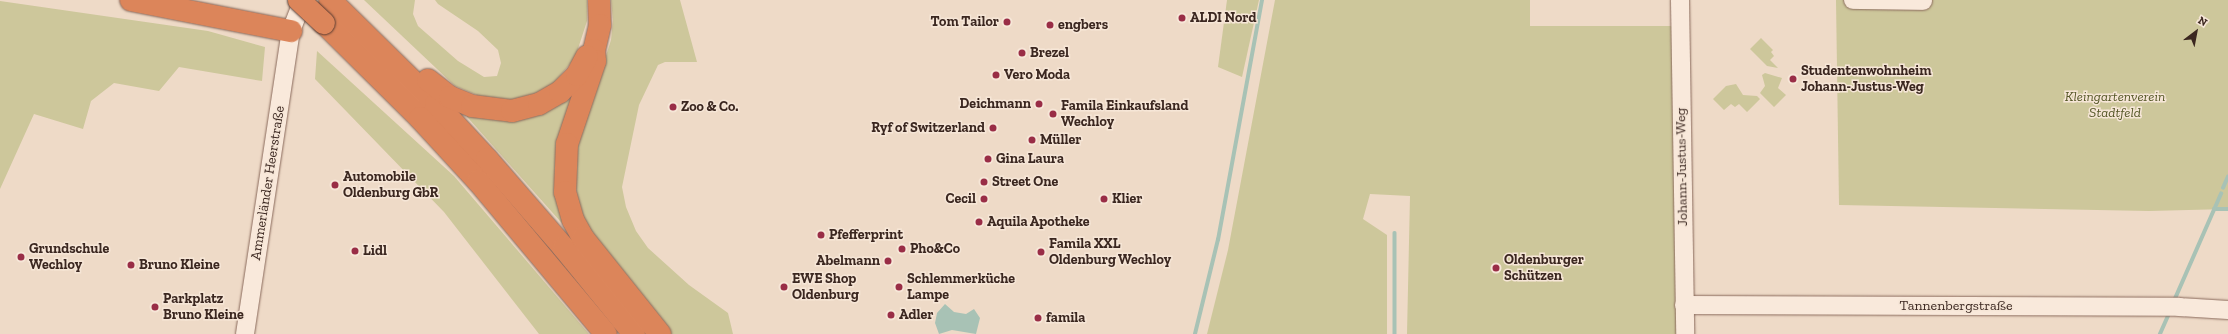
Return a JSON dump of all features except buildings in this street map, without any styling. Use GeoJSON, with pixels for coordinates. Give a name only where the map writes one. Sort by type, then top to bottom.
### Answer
{"type":"FeatureCollection","features":[{"type":"Feature","properties":{"kind":"highway"},"geometry":{"type":"LineString","coordinates":[[131,0],[291,31]]}},
{"type":"Feature","properties":{"kind":"highway"},"geometry":{"type":"LineString","coordinates":[[299,0],[420,118],[467,169],[606,334]]}},
{"type":"Feature","properties":{"kind":"highway"},"geometry":{"type":"LineString","coordinates":[[330,0],[393,60],[487,159],[564,248],[634,334]]}},
{"type":"Feature","properties":{"kind":"highway"},"geometry":{"type":"LineString","coordinates":[[599,0],[600,25],[594,50],[595,61],[567,144],[564,177],[567,202],[573,220],[583,238],[660,334]]}},
{"type":"Feature","properties":{"kind":"highway"},"geometry":{"type":"LineString","coordinates":[[393,60],[460,102],[482,109],[512,111],[539,104],[560,92],[572,81],[594,50]]}},
{"type":"Feature","properties":{"kind":"street","name":"Ammerländer Heerstraße"},"geometry":{"type":"LineString","coordinates":[[288,0],[291,31]]}},
{"type":"Feature","properties":{"kind":"street","name":"Ammerländer Heerstraße"},"geometry":{"type":"LineString","coordinates":[[245,334],[291,31],[303,0]]}},
{"type":"Feature","properties":{"kind":"street","name":"Johann-Justus-Weg"},"geometry":{"type":"LineString","coordinates":[[1680,0],[1685,334]]}},
{"type":"Feature","properties":{"kind":"street"},"geometry":{"type":"LineString","coordinates":[[1853,0],[1923,1]]}},
{"type":"Feature","properties":{"kind":"street","name":"Tannenbergstraße"},"geometry":{"type":"LineString","coordinates":[[1684,305],[2179,307],[2228,310]]}},
{"type":"Feature","properties":{"kind":"green space"},"geometry":{"type":"Polygon","coordinates":[[[364,0],[415,0],[413,14],[418,26],[458,61],[484,77],[497,76],[501,63],[498,50],[478,31],[438,4],[435,0],[587,0],[587,21],[575,58],[553,84],[534,94],[510,101],[489,100],[455,86],[364,0]]]}},
{"type":"Feature","properties":{"kind":"green space"},"geometry":{"type":"Polygon","coordinates":[[[611,0],[680,0],[697,62],[665,62],[658,65],[639,105],[622,187],[626,207],[636,231],[648,248],[689,285],[728,313],[733,334],[667,334],[585,227],[578,202],[574,174],[575,152],[611,40],[613,21],[611,0]]]}},
{"type":"Feature","properties":{"kind":"green space"},"geometry":{"type":"Polygon","coordinates":[[[1227,0],[1259,0],[1242,77],[1218,67],[1227,0]]]}},
{"type":"Feature","properties":{"kind":"green space"},"geometry":{"type":"Polygon","coordinates":[[[1275,0],[1530,0],[1530,26],[1679,26],[1685,334],[1407,334],[1410,196],[1370,194],[1363,219],[1387,235],[1387,334],[1207,334],[1228,250],[1275,0]]]}},
{"type":"Feature","properties":{"kind":"green space","name":"Kleingartenverein Stadtfeld"},"geometry":{"type":"Polygon","coordinates":[[[1836,0],[2228,0],[2228,209],[2149,211],[1839,205],[1836,0]]]}},
{"type":"Feature","properties":{"kind":"green space"},"geometry":{"type":"Polygon","coordinates":[[[0,1],[208,31],[265,47],[262,81],[179,67],[159,91],[114,83],[91,101],[83,129],[34,114],[0,189],[0,1]]]}},
{"type":"Feature","properties":{"kind":"green space"},"geometry":{"type":"Polygon","coordinates":[[[1761,38],[1773,50],[1771,52],[1774,56],[1770,60],[1778,68],[1767,66],[1750,49],[1761,38]]]}},
{"type":"Feature","properties":{"kind":"green space"},"geometry":{"type":"Polygon","coordinates":[[[317,51],[454,176],[589,334],[539,334],[444,212],[315,79],[317,51]]]}},
{"type":"Feature","properties":{"kind":"green space"},"geometry":{"type":"Polygon","coordinates":[[[1765,73],[1782,78],[1778,88],[1786,95],[1774,107],[1760,93],[1765,86],[1762,75],[1765,73]]]}},
{"type":"Feature","properties":{"kind":"green space"},"geometry":{"type":"Polygon","coordinates":[[[576,83],[568,122],[576,239],[461,110],[470,111],[576,83]]]}},
{"type":"Feature","properties":{"kind":"green space"},"geometry":{"type":"Polygon","coordinates":[[[1736,84],[1743,95],[1757,96],[1760,99],[1747,112],[1739,104],[1735,107],[1731,104],[1724,110],[1713,99],[1726,86],[1736,84]]]}},
{"type":"Feature","properties":{"kind":"shaded area"},"geometry":{"type":"Polygon","coordinates":[[[945,304],[954,312],[966,314],[974,309],[980,318],[976,334],[952,330],[939,334],[935,323],[937,313],[945,304]]]}},
{"type":"Feature","properties":{"kind":"waterway"},"geometry":{"type":"LineString","coordinates":[[1195,334],[1218,240],[1262,0]]}},
{"type":"Feature","properties":{"kind":"waterway"},"geometry":{"type":"LineString","coordinates":[[2223,188],[2228,177]]}},
{"type":"Feature","properties":{"kind":"waterway"},"geometry":{"type":"LineString","coordinates":[[2174,301],[2221,194]]}},
{"type":"Feature","properties":{"kind":"waterway"},"geometry":{"type":"LineString","coordinates":[[2214,209],[2228,209]]}},
{"type":"Feature","properties":{"kind":"waterway"},"geometry":{"type":"LineString","coordinates":[[1395,233],[1395,334]]}},
{"type":"Feature","properties":{"kind":"waterway"},"geometry":{"type":"LineString","coordinates":[[2160,334],[2169,314]]}},
{"type":"Feature","properties":{"kind":"place","name":"ALDI Nord"},"geometry":{"type":"Point","coordinates":[1182,18]}},
{"type":"Feature","properties":{"kind":"place","name":"Tom Tailor"},"geometry":{"type":"Point","coordinates":[1007,22]}},
{"type":"Feature","properties":{"kind":"place","name":"engbers"},"geometry":{"type":"Point","coordinates":[1050,25]}},
{"type":"Feature","properties":{"kind":"place","name":"Brezel"},"geometry":{"type":"Point","coordinates":[1022,53]}},
{"type":"Feature","properties":{"kind":"place","name":"Vero Moda"},"geometry":{"type":"Point","coordinates":[996,75]}},
{"type":"Feature","properties":{"kind":"place","name":"Studentenwohnheim Johann-Justus-Weg"},"geometry":{"type":"Point","coordinates":[1793,79]}},
{"type":"Feature","properties":{"kind":"place","name":"Deichmann"},"geometry":{"type":"Point","coordinates":[1039,104]}},
{"type":"Feature","properties":{"kind":"place","name":"Zoo & Co."},"geometry":{"type":"Point","coordinates":[673,107]}},
{"type":"Feature","properties":{"kind":"place","name":"Famila Einkaufsland Wechloy"},"geometry":{"type":"Point","coordinates":[1053,114]}},
{"type":"Feature","properties":{"kind":"place","name":"Ryf of Switzerland"},"geometry":{"type":"Point","coordinates":[993,128]}},
{"type":"Feature","properties":{"kind":"place","name":"Müller"},"geometry":{"type":"Point","coordinates":[1032,140]}},
{"type":"Feature","properties":{"kind":"place","name":"Gina Laura"},"geometry":{"type":"Point","coordinates":[988,159]}},
{"type":"Feature","properties":{"kind":"place","name":"Street One"},"geometry":{"type":"Point","coordinates":[984,182]}},
{"type":"Feature","properties":{"kind":"place","name":"Automobile Oldenburg GbR"},"geometry":{"type":"Point","coordinates":[335,185]}},
{"type":"Feature","properties":{"kind":"place","name":"Cecil"},"geometry":{"type":"Point","coordinates":[984,199]}},
{"type":"Feature","properties":{"kind":"place","name":"Klier"},"geometry":{"type":"Point","coordinates":[1104,199]}},
{"type":"Feature","properties":{"kind":"place","name":"Aquila Apotheke"},"geometry":{"type":"Point","coordinates":[979,222]}},
{"type":"Feature","properties":{"kind":"place","name":"Pfefferprint"},"geometry":{"type":"Point","coordinates":[821,235]}},
{"type":"Feature","properties":{"kind":"place","name":"Pho&Co"},"geometry":{"type":"Point","coordinates":[902,249]}},
{"type":"Feature","properties":{"kind":"place","name":"Lidl"},"geometry":{"type":"Point","coordinates":[355,251]}},
{"type":"Feature","properties":{"kind":"place","name":"Famila XXL Oldenburg Wechloy"},"geometry":{"type":"Point","coordinates":[1041,252]}},
{"type":"Feature","properties":{"kind":"place","name":"Grundschule Wechloy"},"geometry":{"type":"Point","coordinates":[21,257]}},
{"type":"Feature","properties":{"kind":"place","name":"Abelmann"},"geometry":{"type":"Point","coordinates":[888,261]}},
{"type":"Feature","properties":{"kind":"place","name":"Bruno Kleine"},"geometry":{"type":"Point","coordinates":[131,265]}},
{"type":"Feature","properties":{"kind":"place","name":"Oldenburger Schützen"},"geometry":{"type":"Point","coordinates":[1496,268]}},
{"type":"Feature","properties":{"kind":"place","name":"EWE Shop Oldenburg"},"geometry":{"type":"Point","coordinates":[784,287]}},
{"type":"Feature","properties":{"kind":"place","name":"Schlemmerküche Lampe"},"geometry":{"type":"Point","coordinates":[899,287]}},
{"type":"Feature","properties":{"kind":"place","name":"Parkplatz Bruno Kleine"},"geometry":{"type":"Point","coordinates":[155,307]}},
{"type":"Feature","properties":{"kind":"place","name":"Adler"},"geometry":{"type":"Point","coordinates":[891,315]}},
{"type":"Feature","properties":{"kind":"place","name":"famila"},"geometry":{"type":"Point","coordinates":[1038,318]}}]}
